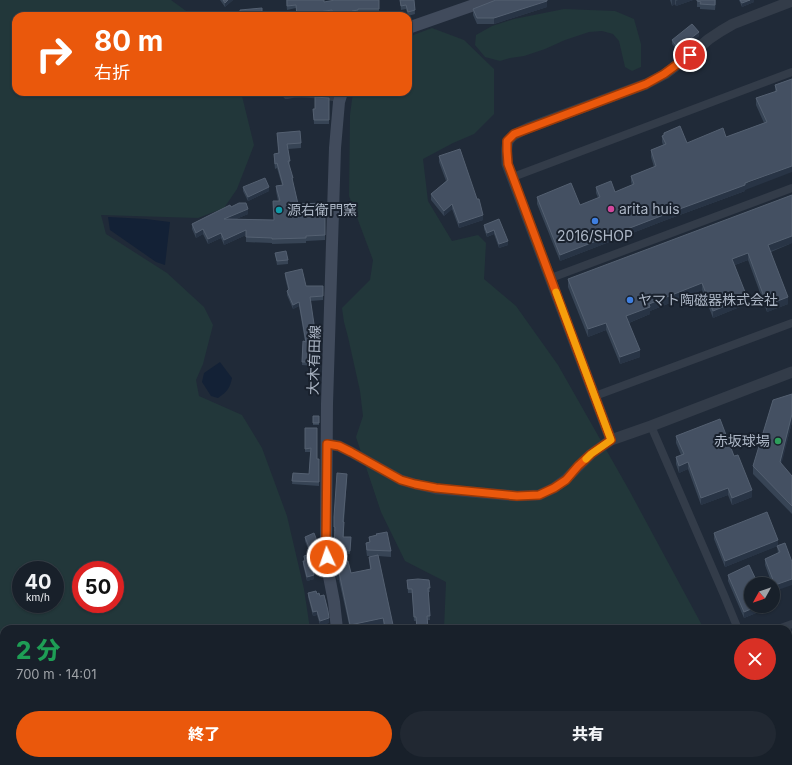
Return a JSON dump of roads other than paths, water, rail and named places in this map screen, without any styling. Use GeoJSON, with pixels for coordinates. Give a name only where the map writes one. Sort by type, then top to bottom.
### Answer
{"type":"FeatureCollection","features":[{"type":"Feature","properties":{"kind":"main road"},"geometry":{"type":"LineString","coordinates":[[412,27],[488,0]]}},
{"type":"Feature","properties":{"kind":"main road","name":"大木有田線"},"geometry":{"type":"LineString","coordinates":[[337,625],[328,571],[326,543],[327,396],[335,148],[341,96]]}},
{"type":"Feature","properties":{"kind":"street"},"geometry":{"type":"LineString","coordinates":[[611,440],[508,164],[507,141],[514,134],[646,84],[664,74],[727,27],[792,1]]}},
{"type":"Feature","properties":{"kind":"street"},"geometry":{"type":"LineString","coordinates":[[513,178],[792,72]]}},
{"type":"Feature","properties":{"kind":"street"},"geometry":{"type":"LineString","coordinates":[[551,278],[792,188]]}},
{"type":"Feature","properties":{"kind":"street"},"geometry":{"type":"LineString","coordinates":[[595,396],[792,323]]}},
{"type":"Feature","properties":{"kind":"street"},"geometry":{"type":"LineString","coordinates":[[327,444],[339,446],[401,480],[415,484],[436,488],[517,496],[539,495],[566,480],[591,454],[611,440],[792,372]]}},
{"type":"Feature","properties":{"kind":"street"},"geometry":{"type":"LineString","coordinates":[[651,426],[736,625]]}},
{"type":"Feature","properties":{"kind":"water"},"geometry":{"type":"Polygon","coordinates":[[[108,217],[170,222],[165,265],[156,262],[110,230],[108,217]]]}},
{"type":"Feature","properties":{"kind":"water"},"geometry":{"type":"Polygon","coordinates":[[[220,362],[232,378],[228,390],[218,398],[211,396],[202,382],[204,373],[220,362]]]}},
{"type":"Feature","properties":{"kind":"place","name":"arita huis"},"geometry":{"type":"Point","coordinates":[611,209]}},
{"type":"Feature","properties":{"kind":"place","name":"源右衛門窯"},"geometry":{"type":"Point","coordinates":[279,210]}},
{"type":"Feature","properties":{"kind":"place","name":"2016/SHOP"},"geometry":{"type":"Point","coordinates":[595,221]}},
{"type":"Feature","properties":{"kind":"place","name":"ヤマト陶磁器株式会社"},"geometry":{"type":"Point","coordinates":[630,300]}},
{"type":"Feature","properties":{"kind":"place","name":"赤坂球場"},"geometry":{"type":"Point","coordinates":[778,441]}}]}
